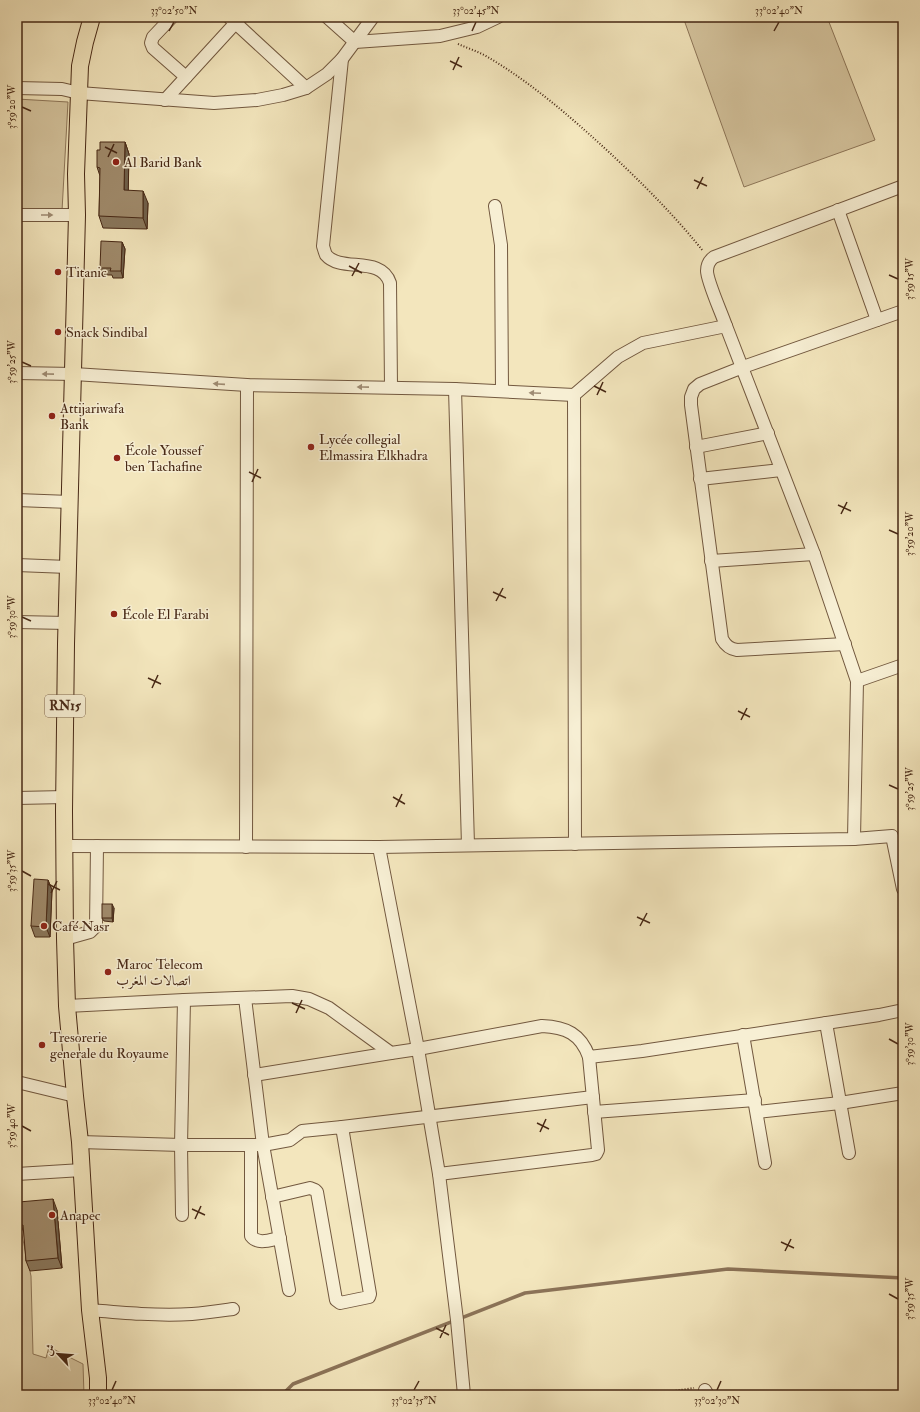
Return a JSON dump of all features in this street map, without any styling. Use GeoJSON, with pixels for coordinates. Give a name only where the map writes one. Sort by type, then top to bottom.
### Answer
{"type":"FeatureCollection","features":[{"type":"Feature","properties":{"kind":"main road","name":"RN15"},"geometry":{"type":"LineString","coordinates":[[92,17],[80,66],[76,174],[77,215],[68,567],[64,811],[67,1006],[80,1142],[90,1310],[98,1378],[98,1395]]}},
{"type":"Feature","properties":{"kind":"street"},"geometry":{"type":"LineString","coordinates":[[172,17],[153,37],[151,43],[153,48],[186,77]]}},
{"type":"Feature","properties":{"kind":"street"},"geometry":{"type":"LineString","coordinates":[[327,17],[355,42],[440,36],[477,27],[498,17]]}},
{"type":"Feature","properties":{"kind":"street"},"geometry":{"type":"LineString","coordinates":[[17,88],[62,89],[80,93],[214,103],[238,102],[284,95],[306,88],[328,74],[342,59],[373,17]]}},
{"type":"Feature","properties":{"kind":"street"},"geometry":{"type":"LineString","coordinates":[[165,100],[235,19],[306,88]]}},
{"type":"Feature","properties":{"kind":"street"},"geometry":{"type":"LineString","coordinates":[[342,59],[323,246],[325,254],[331,260],[377,268],[388,277],[390,283],[391,387]]}},
{"type":"Feature","properties":{"kind":"street"},"geometry":{"type":"LineString","coordinates":[[854,839],[857,681],[814,554],[707,275],[710,260],[719,254],[903,186]]}},
{"type":"Feature","properties":{"kind":"street"},"geometry":{"type":"LineString","coordinates":[[495,206],[501,245],[502,391]]}},
{"type":"Feature","properties":{"kind":"street"},"geometry":{"type":"LineString","coordinates":[[838,210],[877,320]]}},
{"type":"Feature","properties":{"kind":"street"},"geometry":{"type":"LineString","coordinates":[[17,215],[77,215]]}},
{"type":"Feature","properties":{"kind":"street"},"geometry":{"type":"LineString","coordinates":[[845,644],[737,650],[728,647],[722,639],[696,447],[691,405],[692,397],[694,389],[700,384],[743,367],[903,311]]}},
{"type":"Feature","properties":{"kind":"street"},"geometry":{"type":"LineString","coordinates":[[17,373],[74,374],[247,385],[391,387],[574,394],[618,357],[643,343],[726,326]]}},
{"type":"Feature","properties":{"kind":"street"},"geometry":{"type":"LineString","coordinates":[[246,847],[247,385]]}},
{"type":"Feature","properties":{"kind":"street"},"geometry":{"type":"LineString","coordinates":[[455,389],[468,845]]}},
{"type":"Feature","properties":{"kind":"street"},"geometry":{"type":"LineString","coordinates":[[574,394],[575,844]]}},
{"type":"Feature","properties":{"kind":"street"},"geometry":{"type":"LineString","coordinates":[[696,447],[768,433]]}},
{"type":"Feature","properties":{"kind":"street"},"geometry":{"type":"LineString","coordinates":[[700,479],[782,470]]}},
{"type":"Feature","properties":{"kind":"street"},"geometry":{"type":"LineString","coordinates":[[17,500],[70,502]]}},
{"type":"Feature","properties":{"kind":"street"},"geometry":{"type":"LineString","coordinates":[[711,561],[814,554]]}},
{"type":"Feature","properties":{"kind":"street"},"geometry":{"type":"LineString","coordinates":[[17,566],[68,567]]}},
{"type":"Feature","properties":{"kind":"street"},"geometry":{"type":"LineString","coordinates":[[17,622],[67,623]]}},
{"type":"Feature","properties":{"kind":"street"},"geometry":{"type":"LineString","coordinates":[[857,681],[903,665]]}},
{"type":"Feature","properties":{"kind":"street"},"geometry":{"type":"LineString","coordinates":[[17,798],[65,797]]}},
{"type":"Feature","properties":{"kind":"street"},"geometry":{"type":"LineString","coordinates":[[65,846],[379,847],[854,839],[898,836],[903,889]]}},
{"type":"Feature","properties":{"kind":"street"},"geometry":{"type":"LineString","coordinates":[[65,939],[90,932],[96,926],[98,846]]}},
{"type":"Feature","properties":{"kind":"street"},"geometry":{"type":"LineString","coordinates":[[379,847],[418,1049],[440,1174],[464,1395]]}},
{"type":"Feature","properties":{"kind":"street"},"geometry":{"type":"LineString","coordinates":[[67,1006],[292,996],[315,1002],[329,1008],[391,1053]]}},
{"type":"Feature","properties":{"kind":"street"},"geometry":{"type":"LineString","coordinates":[[245,998],[263,1145],[289,1290]]}},
{"type":"Feature","properties":{"kind":"street"},"geometry":{"type":"LineString","coordinates":[[182,1215],[181,1145],[184,1000]]}},
{"type":"Feature","properties":{"kind":"street"},"geometry":{"type":"LineString","coordinates":[[589,1057],[642,1051],[903,1010]]}},
{"type":"Feature","properties":{"kind":"street"},"geometry":{"type":"LineString","coordinates":[[826,1023],[849,1153]]}},
{"type":"Feature","properties":{"kind":"street"},"geometry":{"type":"LineString","coordinates":[[254,1075],[418,1049],[542,1026],[561,1028],[572,1033],[578,1038],[585,1047],[589,1057],[598,1150],[597,1153],[594,1155],[440,1174]]}},
{"type":"Feature","properties":{"kind":"street"},"geometry":{"type":"LineString","coordinates":[[743,1035],[765,1163]]}},
{"type":"Feature","properties":{"kind":"street"},"geometry":{"type":"LineString","coordinates":[[17,1082],[75,1096]]}},
{"type":"Feature","properties":{"kind":"street"},"geometry":{"type":"LineString","coordinates":[[757,1112],[840,1103],[903,1093]]}},
{"type":"Feature","properties":{"kind":"street"},"geometry":{"type":"LineString","coordinates":[[80,1142],[181,1145],[263,1145],[290,1140],[302,1131],[429,1118],[593,1097]]}},
{"type":"Feature","properties":{"kind":"street"},"geometry":{"type":"LineString","coordinates":[[594,1112],[755,1100]]}},
{"type":"Feature","properties":{"kind":"street"},"geometry":{"type":"LineString","coordinates":[[272,1197],[310,1188],[317,1192],[336,1300],[340,1303],[369,1297],[370,1294],[342,1127]]}},
{"type":"Feature","properties":{"kind":"street"},"geometry":{"type":"LineString","coordinates":[[251,1145],[251,1236],[253,1239],[260,1241],[280,1238]]}},
{"type":"Feature","properties":{"kind":"street"},"geometry":{"type":"LineString","coordinates":[[17,1174],[82,1170]]}},
{"type":"Feature","properties":{"kind":"street"},"geometry":{"type":"LineString","coordinates":[[90,1310],[127,1313],[192,1314],[233,1309]]}},
{"type":"Feature","properties":{"kind":"path"},"geometry":{"type":"LineString","coordinates":[[440,36],[485,56],[536,89],[580,125],[634,176],[688,232],[710,260]]}},
{"type":"Feature","properties":{"kind":"path"},"geometry":{"type":"LineString","coordinates":[[646,1395],[694,1388],[701,1388],[707,1392]]}},
{"type":"Feature","properties":{"kind":"shaded area"},"geometry":{"type":"Polygon","coordinates":[[[683,17],[827,17],[875,140],[744,187],[683,17]]]}},
{"type":"Feature","properties":{"kind":"shaded area"},"geometry":{"type":"Polygon","coordinates":[[[17,99],[68,102],[62,211],[17,209],[17,99]]]}},
{"type":"Feature","properties":{"kind":"shaded area"},"geometry":{"type":"Polygon","coordinates":[[[17,1213],[31,1276],[33,1354],[46,1358],[49,1347],[83,1364],[84,1395],[17,1395],[17,1213]]]}},
{"type":"Feature","properties":{"kind":"building"},"geometry":{"type":"Polygon","coordinates":[[[100,142],[125,142],[124,190],[143,191],[143,218],[99,216],[100,168],[97,167],[97,150],[100,150],[100,142]]]}},
{"type":"Feature","properties":{"kind":"building"},"geometry":{"type":"Polygon","coordinates":[[[101,241],[122,242],[121,271],[110,271],[111,268],[100,268],[101,241]]]}},
{"type":"Feature","properties":{"kind":"building"},"geometry":{"type":"Polygon","coordinates":[[[34,879],[48,880],[46,927],[31,926],[34,879]]]}},
{"type":"Feature","properties":{"kind":"building"},"geometry":{"type":"Polygon","coordinates":[[[102,904],[112,904],[112,918],[102,918],[102,904]]]}},
{"type":"Feature","properties":{"kind":"building"},"geometry":{"type":"Polygon","coordinates":[[[53,1199],[58,1258],[26,1261],[23,1225],[21,1225],[19,1202],[53,1199]]]}},
{"type":"Feature","properties":{"kind":"waterway"},"geometry":{"type":"LineString","coordinates":[[282,1395],[293,1384],[525,1293],[728,1269],[903,1278]]}},
{"type":"Feature","properties":{"kind":"place","name":"Al Barid Bank"},"geometry":{"type":"Point","coordinates":[116,162]}},
{"type":"Feature","properties":{"kind":"place","name":"Titanic"},"geometry":{"type":"Point","coordinates":[58,272]}},
{"type":"Feature","properties":{"kind":"place","name":"Snack Sindibal"},"geometry":{"type":"Point","coordinates":[58,332]}},
{"type":"Feature","properties":{"kind":"place","name":"Attijariwafa Bank"},"geometry":{"type":"Point","coordinates":[52,416]}},
{"type":"Feature","properties":{"kind":"place","name":"Lycée collegial Elmassira Elkhadra"},"geometry":{"type":"Point","coordinates":[311,447]}},
{"type":"Feature","properties":{"kind":"place","name":"École Youssef ben Tachafine"},"geometry":{"type":"Point","coordinates":[117,458]}},
{"type":"Feature","properties":{"kind":"place","name":"École El Farabi"},"geometry":{"type":"Point","coordinates":[114,614]}},
{"type":"Feature","properties":{"kind":"place","name":"Café Nasr"},"geometry":{"type":"Point","coordinates":[44,926]}},
{"type":"Feature","properties":{"kind":"place","name":"Maroc Telecom اتصالات المغرب"},"geometry":{"type":"Point","coordinates":[108,972]}},
{"type":"Feature","properties":{"kind":"place","name":"Tresorerie generale du Royaume"},"geometry":{"type":"Point","coordinates":[42,1045]}},
{"type":"Feature","properties":{"kind":"place","name":"Anapec"},"geometry":{"type":"Point","coordinates":[52,1215]}}]}
